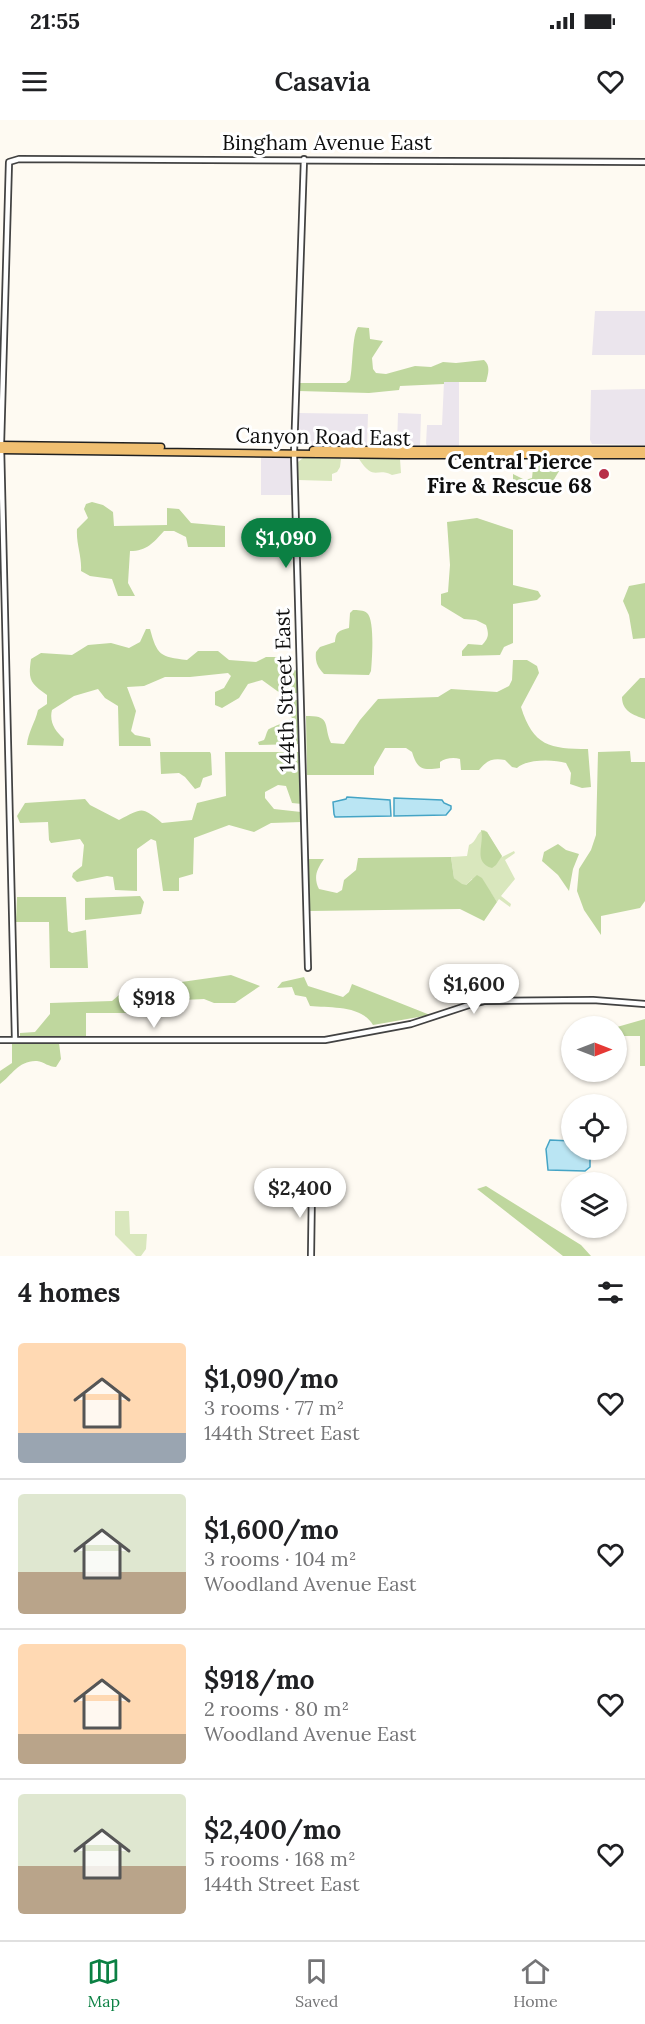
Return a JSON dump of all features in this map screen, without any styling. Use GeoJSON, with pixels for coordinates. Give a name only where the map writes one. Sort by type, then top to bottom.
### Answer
{"type":"FeatureCollection","features":[{"type":"Feature","properties":{"kind":"main road","name":"Canyon Road East"},"geometry":{"type":"LineString","coordinates":[[1,448],[134,446],[404,455],[645,455]]}},
{"type":"Feature","properties":{"kind":"main road"},"geometry":{"type":"LineString","coordinates":[[117,451],[134,446]]}},
{"type":"Feature","properties":{"kind":"main road","name":"Canyon Road East"},"geometry":{"type":"LineString","coordinates":[[1,448],[117,451],[645,450]]}},
{"type":"Feature","properties":{"kind":"main road"},"geometry":{"type":"LineString","coordinates":[[404,455],[406,452],[422,450]]}},
{"type":"Feature","properties":{"kind":"main road"},"geometry":{"type":"LineString","coordinates":[[474,454],[495,450]]}},
{"type":"Feature","properties":{"kind":"street","name":"Bingham Avenue East"},"geometry":{"type":"LineString","coordinates":[[1,448],[8,166],[10,161],[16,159],[304,159],[645,162]]}},
{"type":"Feature","properties":{"kind":"street","name":"144th Street East"},"geometry":{"type":"LineString","coordinates":[[304,159],[294,451],[308,968]]}},
{"type":"Feature","properties":{"kind":"street"},"geometry":{"type":"LineString","coordinates":[[1,448],[15,1040]]}},
{"type":"Feature","properties":{"kind":"street"},"geometry":{"type":"LineString","coordinates":[[0,1040],[325,1040],[411,1024],[484,1001],[593,1000],[645,1004]]}},
{"type":"Feature","properties":{"kind":"street"},"geometry":{"type":"LineString","coordinates":[[311,1256],[312,1184]]}},
{"type":"Feature","properties":{"kind":"shaded area"},"geometry":{"type":"Polygon","coordinates":[[[595,311],[645,311],[645,355],[592,355],[595,311]]]}},
{"type":"Feature","properties":{"kind":"shaded area"},"geometry":{"type":"Polygon","coordinates":[[[444,382],[459,382],[459,447],[428,447],[426,444],[427,425],[442,425],[444,382]]]}},
{"type":"Feature","properties":{"kind":"shaded area"},"geometry":{"type":"Polygon","coordinates":[[[645,389],[645,445],[592,444],[590,440],[591,390],[645,389]]]}},
{"type":"Feature","properties":{"kind":"shaded area"},"geometry":{"type":"Polygon","coordinates":[[[298,413],[368,414],[367,446],[302,446],[298,442],[298,413]]]}},
{"type":"Feature","properties":{"kind":"shaded area"},"geometry":{"type":"Polygon","coordinates":[[[398,413],[421,414],[420,446],[397,446],[398,413]]]}},
{"type":"Feature","properties":{"kind":"shaded area"},"geometry":{"type":"Polygon","coordinates":[[[261,455],[288,456],[291,461],[292,495],[261,495],[261,455]]]}},
{"type":"Feature","properties":{"kind":"green space"},"geometry":{"type":"Polygon","coordinates":[[[358,327],[369,328],[370,339],[383,341],[372,358],[373,369],[376,373],[386,374],[415,366],[431,367],[443,362],[484,360],[488,367],[486,382],[444,382],[444,384],[400,386],[399,390],[369,393],[299,391],[300,383],[346,383],[350,380],[358,327]]]}},
{"type":"Feature","properties":{"kind":"green space"},"geometry":{"type":"Polygon","coordinates":[[[303,458],[341,459],[340,467],[332,474],[332,481],[298,480],[298,462],[303,458]]]}},
{"type":"Feature","properties":{"kind":"green space"},"geometry":{"type":"Polygon","coordinates":[[[359,459],[400,459],[401,473],[392,475],[372,472],[359,459]]]}},
{"type":"Feature","properties":{"kind":"green space"},"geometry":{"type":"Polygon","coordinates":[[[534,459],[579,460],[582,462],[582,468],[572,466],[561,469],[552,483],[542,491],[513,489],[513,474],[525,480],[532,478],[534,459]]]}},
{"type":"Feature","properties":{"kind":"green space"},"geometry":{"type":"Polygon","coordinates":[[[92,502],[103,505],[113,512],[114,526],[167,525],[167,508],[179,509],[191,523],[225,526],[225,547],[188,547],[186,537],[174,531],[164,531],[145,548],[130,551],[128,583],[135,596],[118,596],[112,579],[90,576],[81,571],[77,529],[88,518],[84,509],[86,504],[92,502]]]}},
{"type":"Feature","properties":{"kind":"green space"},"geometry":{"type":"Polygon","coordinates":[[[477,518],[513,530],[513,585],[538,591],[541,596],[537,600],[513,604],[513,643],[504,647],[500,655],[462,656],[462,651],[468,644],[482,645],[488,636],[486,625],[476,620],[464,619],[441,605],[441,594],[448,592],[450,565],[447,522],[477,518]]]}},
{"type":"Feature","properties":{"kind":"green space"},"geometry":{"type":"Polygon","coordinates":[[[645,583],[645,638],[633,639],[629,615],[623,601],[629,586],[645,583]]]}},
{"type":"Feature","properties":{"kind":"green space"},"geometry":{"type":"Polygon","coordinates":[[[353,610],[364,611],[370,617],[371,671],[369,675],[324,674],[317,664],[316,652],[320,647],[335,642],[338,632],[349,628],[350,613],[353,610]]]}},
{"type":"Feature","properties":{"kind":"green space"},"geometry":{"type":"Polygon","coordinates":[[[146,629],[150,629],[161,653],[171,658],[187,660],[198,651],[218,651],[229,660],[256,662],[266,657],[287,657],[292,669],[297,671],[298,693],[280,693],[262,680],[248,684],[239,698],[222,708],[215,705],[215,692],[224,688],[231,676],[228,673],[165,677],[144,686],[127,687],[136,711],[131,731],[135,735],[150,738],[151,746],[119,746],[118,706],[105,698],[98,689],[74,696],[52,710],[52,722],[64,739],[63,746],[27,745],[38,710],[47,704],[47,695],[31,680],[31,659],[41,653],[72,655],[88,645],[111,643],[129,648],[140,642],[146,629]]]}},
{"type":"Feature","properties":{"kind":"green space"},"geometry":{"type":"Polygon","coordinates":[[[513,660],[527,660],[537,666],[539,673],[521,707],[531,730],[545,743],[553,746],[588,749],[591,787],[582,788],[570,784],[571,773],[566,763],[547,760],[533,761],[517,768],[512,767],[505,760],[497,759],[488,762],[479,770],[461,770],[460,759],[452,758],[440,762],[440,768],[428,769],[418,765],[412,752],[406,748],[385,748],[374,767],[374,775],[307,775],[306,716],[320,717],[325,723],[331,743],[344,744],[378,699],[438,697],[451,689],[497,692],[509,686],[512,680],[513,660]]]}},
{"type":"Feature","properties":{"kind":"green space"},"geometry":{"type":"Polygon","coordinates":[[[640,678],[645,678],[645,719],[629,712],[622,702],[622,697],[640,678]]]}},
{"type":"Feature","properties":{"kind":"green space"},"geometry":{"type":"Polygon","coordinates":[[[285,699],[298,702],[299,744],[259,745],[258,742],[264,740],[269,729],[292,718],[283,706],[285,699]]]}},
{"type":"Feature","properties":{"kind":"green space"},"geometry":{"type":"Polygon","coordinates":[[[630,751],[631,762],[645,762],[645,901],[640,908],[601,916],[601,935],[584,910],[577,891],[579,869],[591,850],[596,835],[598,752],[630,751]]]}},
{"type":"Feature","properties":{"kind":"green space"},"geometry":{"type":"Polygon","coordinates":[[[160,752],[210,752],[212,775],[203,778],[200,787],[195,789],[179,773],[161,774],[160,752]]]}},
{"type":"Feature","properties":{"kind":"green space"},"geometry":{"type":"Polygon","coordinates":[[[225,752],[299,752],[302,804],[292,803],[286,786],[278,785],[265,792],[265,798],[274,809],[301,812],[302,822],[271,823],[254,832],[229,825],[194,838],[193,874],[179,878],[179,891],[163,891],[156,841],[151,839],[137,849],[137,891],[115,890],[113,877],[107,876],[77,882],[72,877],[73,873],[82,866],[84,845],[80,839],[51,843],[48,822],[20,823],[17,816],[25,803],[85,799],[90,805],[119,820],[138,811],[145,811],[162,823],[192,820],[197,803],[226,796],[225,752]]]}},
{"type":"Feature","properties":{"kind":"green space"},"geometry":{"type":"Polygon","coordinates":[[[481,830],[487,832],[502,856],[492,868],[482,862],[481,830]]]}},
{"type":"Feature","properties":{"kind":"green space"},"geometry":{"type":"Polygon","coordinates":[[[484,830],[502,857],[514,851],[515,853],[505,860],[515,879],[501,896],[511,904],[510,907],[499,899],[497,902],[491,893],[472,879],[466,885],[462,885],[454,878],[451,857],[467,856],[469,845],[484,830]]]}},
{"type":"Feature","properties":{"kind":"green space"},"geometry":{"type":"Polygon","coordinates":[[[558,844],[566,850],[579,854],[573,869],[569,891],[558,875],[542,861],[544,852],[558,844]]]}},
{"type":"Feature","properties":{"kind":"green space"},"geometry":{"type":"Polygon","coordinates":[[[451,857],[454,878],[466,885],[477,875],[482,878],[497,902],[484,921],[460,909],[310,911],[308,859],[324,859],[317,873],[317,885],[319,889],[337,893],[342,890],[344,880],[356,870],[358,858],[451,857]]]}},
{"type":"Feature","properties":{"kind":"green space"},"geometry":{"type":"Polygon","coordinates":[[[140,896],[144,902],[141,914],[85,920],[85,898],[140,896]]]}},
{"type":"Feature","properties":{"kind":"green space"},"geometry":{"type":"Polygon","coordinates":[[[17,897],[66,897],[68,931],[72,933],[86,930],[88,968],[50,968],[49,922],[16,922],[17,897]]]}},
{"type":"Feature","properties":{"kind":"green space"},"geometry":{"type":"Polygon","coordinates":[[[231,975],[260,986],[235,1003],[214,1003],[204,999],[162,1001],[161,1013],[86,1013],[86,1037],[20,1038],[20,1033],[35,1032],[50,1014],[50,1003],[112,1001],[133,983],[160,985],[231,975]]]}},
{"type":"Feature","properties":{"kind":"green space"},"geometry":{"type":"Polygon","coordinates":[[[304,977],[308,986],[343,997],[349,992],[352,984],[430,1015],[373,1025],[361,1014],[353,1011],[310,1006],[306,997],[295,995],[292,987],[277,988],[282,982],[304,977]]]}},
{"type":"Feature","properties":{"kind":"green space"},"geometry":{"type":"Polygon","coordinates":[[[645,1019],[645,1066],[640,1066],[640,1036],[627,1036],[627,1024],[645,1019]]]}},
{"type":"Feature","properties":{"kind":"green space"},"geometry":{"type":"Polygon","coordinates":[[[59,1043],[61,1059],[56,1067],[31,1061],[16,1069],[0,1084],[0,1071],[12,1063],[12,1044],[59,1043]]]}},
{"type":"Feature","properties":{"kind":"green space"},"geometry":{"type":"Polygon","coordinates":[[[486,1186],[561,1233],[561,1238],[570,1238],[581,1245],[591,1256],[563,1256],[477,1189],[486,1186]]]}},
{"type":"Feature","properties":{"kind":"green space"},"geometry":{"type":"Polygon","coordinates":[[[115,1211],[129,1211],[130,1234],[147,1234],[146,1249],[141,1256],[136,1256],[115,1235],[115,1211]]]}},
{"type":"Feature","properties":{"kind":"water"},"geometry":{"type":"Polygon","coordinates":[[[347,797],[390,800],[391,816],[335,817],[333,802],[347,797]]]}},
{"type":"Feature","properties":{"kind":"water"},"geometry":{"type":"Polygon","coordinates":[[[394,798],[442,800],[451,806],[451,809],[446,815],[394,816],[394,798]]]}},
{"type":"Feature","properties":{"kind":"water"},"geometry":{"type":"Polygon","coordinates":[[[550,1140],[561,1141],[561,1160],[590,1160],[590,1167],[585,1171],[548,1170],[546,1149],[550,1140]]]}},
{"type":"Feature","properties":{"kind":"place","name":"Central Pierce Fire & Rescue 68"},"geometry":{"type":"Point","coordinates":[604,474]}}]}
